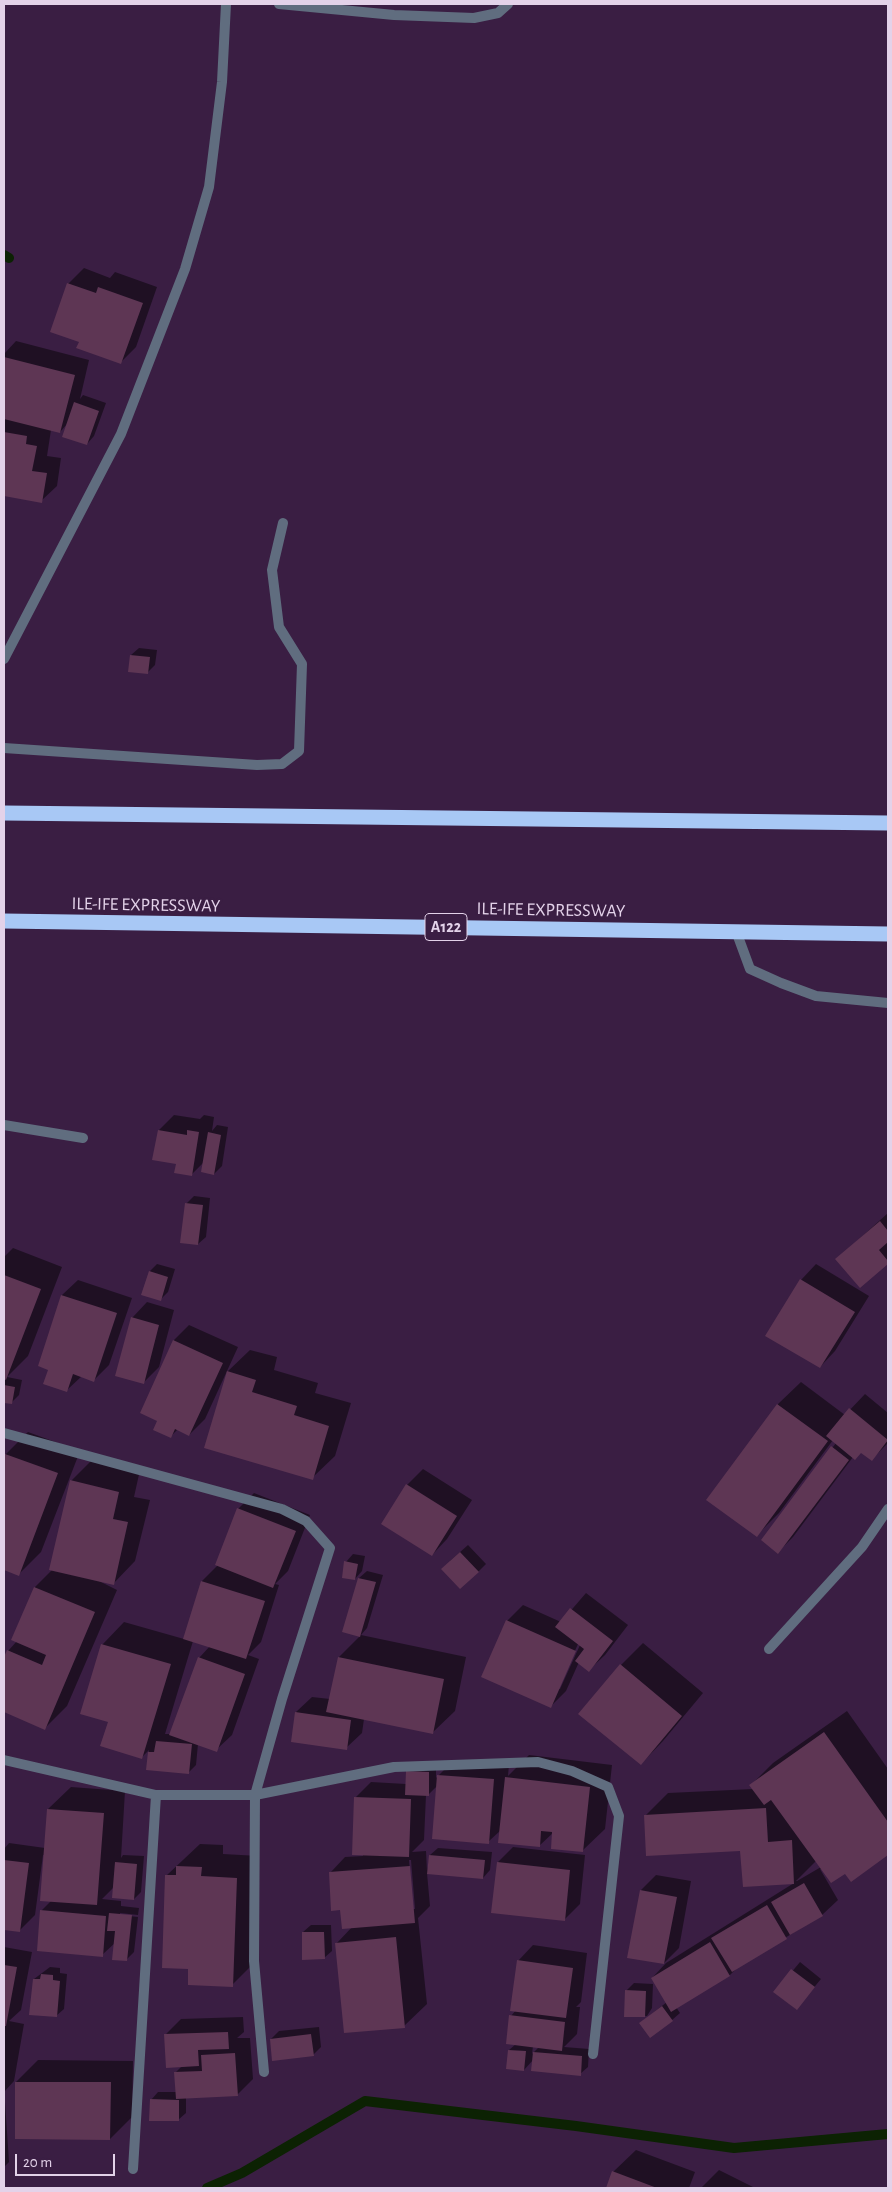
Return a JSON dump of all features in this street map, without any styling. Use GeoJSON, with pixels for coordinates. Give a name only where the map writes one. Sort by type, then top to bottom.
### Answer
{"type":"FeatureCollection","features":[{"type":"Feature","properties":{"kind":"highway"},"geometry":{"type":"LineString","coordinates":[[4,813],[888,823]]}},
{"type":"Feature","properties":{"kind":"highway","name":"ILE-IFE EXPRESSWAY"},"geometry":{"type":"LineString","coordinates":[[4,921],[888,934]]}},
{"type":"Feature","properties":{"kind":"street"},"geometry":{"type":"LineString","coordinates":[[4,659],[121,434],[185,269],[209,188],[222,82],[226,4]]}},
{"type":"Feature","properties":{"kind":"street"},"geometry":{"type":"LineString","coordinates":[[279,4],[394,15],[474,18],[498,13],[508,4]]}},
{"type":"Feature","properties":{"kind":"street"},"geometry":{"type":"LineString","coordinates":[[4,748],[257,765],[282,764],[299,751],[302,664],[279,627],[272,570],[283,523]]}},
{"type":"Feature","properties":{"kind":"street"},"geometry":{"type":"LineString","coordinates":[[736,931],[750,969],[780,983],[816,996],[888,1003]]}},
{"type":"Feature","properties":{"kind":"street"},"geometry":{"type":"LineString","coordinates":[[4,1125],[82,1138]]}},
{"type":"Feature","properties":{"kind":"street"},"geometry":{"type":"LineString","coordinates":[[4,1433],[282,1509],[306,1522],[330,1548],[282,1699],[255,1794],[254,1961],[264,2072]]}},
{"type":"Feature","properties":{"kind":"street"},"geometry":{"type":"LineString","coordinates":[[769,1649],[862,1547],[888,1509]]}},
{"type":"Feature","properties":{"kind":"street"},"geometry":{"type":"LineString","coordinates":[[4,1760],[156,1795],[255,1794],[394,1767],[538,1762],[572,1771],[608,1787],[618,1816],[593,2054]]}},
{"type":"Feature","properties":{"kind":"street"},"geometry":{"type":"LineString","coordinates":[[132,2169],[156,1795]]}},
{"type":"Feature","properties":{"kind":"building"},"geometry":{"type":"Polygon","coordinates":[[[67,283],[96,293],[98,287],[143,303],[121,364],[76,348],[79,342],[50,332],[67,283]]]}},
{"type":"Feature","properties":{"kind":"building"},"geometry":{"type":"Polygon","coordinates":[[[4,357],[75,375],[60,433],[4,419],[4,357]]]}},
{"type":"Feature","properties":{"kind":"building"},"geometry":{"type":"Polygon","coordinates":[[[74,402],[99,411],[87,445],[62,437],[74,402]]]}},
{"type":"Feature","properties":{"kind":"building"},"geometry":{"type":"Polygon","coordinates":[[[4,432],[27,436],[26,444],[37,446],[32,471],[47,473],[42,503],[4,496],[4,432]]]}},
{"type":"Feature","properties":{"kind":"building"},"geometry":{"type":"Polygon","coordinates":[[[130,655],[150,657],[148,674],[128,672],[130,655]]]}},
{"type":"Feature","properties":{"kind":"building"},"geometry":{"type":"Polygon","coordinates":[[[158,1130],[187,1135],[187,1130],[199,1132],[192,1176],[174,1173],[176,1164],[152,1160],[158,1130]]]}},
{"type":"Feature","properties":{"kind":"building"},"geometry":{"type":"Polygon","coordinates":[[[208,1132],[221,1135],[214,1175],[201,1172],[208,1132]]]}},
{"type":"Feature","properties":{"kind":"building"},"geometry":{"type":"Polygon","coordinates":[[[185,1203],[203,1205],[198,1245],[180,1243],[185,1203]]]}},
{"type":"Feature","properties":{"kind":"building"},"geometry":{"type":"Polygon","coordinates":[[[880,1221],[888,1231],[888,1242],[879,1250],[888,1261],[888,1264],[860,1288],[835,1259],[880,1221]]]}},
{"type":"Feature","properties":{"kind":"building"},"geometry":{"type":"Polygon","coordinates":[[[149,1271],[168,1277],[161,1301],[141,1295],[149,1271]]]}},
{"type":"Feature","properties":{"kind":"building"},"geometry":{"type":"Polygon","coordinates":[[[4,1275],[41,1289],[6,1380],[4,1379],[4,1275]]]}},
{"type":"Feature","properties":{"kind":"building"},"geometry":{"type":"Polygon","coordinates":[[[800,1279],[855,1312],[820,1368],[765,1336],[800,1279]]]}},
{"type":"Feature","properties":{"kind":"building"},"geometry":{"type":"Polygon","coordinates":[[[61,1295],[117,1313],[94,1382],[73,1374],[67,1392],[43,1384],[48,1370],[38,1366],[61,1295]]]}},
{"type":"Feature","properties":{"kind":"building"},"geometry":{"type":"Polygon","coordinates":[[[131,1317],[159,1325],[144,1384],[115,1376],[131,1317]]]}},
{"type":"Feature","properties":{"kind":"building"},"geometry":{"type":"Polygon","coordinates":[[[173,1340],[223,1363],[189,1436],[175,1429],[171,1438],[153,1430],[157,1421],[140,1413],[173,1340]]]}},
{"type":"Feature","properties":{"kind":"building"},"geometry":{"type":"Polygon","coordinates":[[[227,1371],[256,1380],[252,1392],[297,1406],[294,1415],[329,1426],[313,1480],[204,1448],[227,1371]]]}},
{"type":"Feature","properties":{"kind":"building"},"geometry":{"type":"Polygon","coordinates":[[[4,1385],[15,1387],[12,1404],[4,1403],[4,1385]]]}},
{"type":"Feature","properties":{"kind":"building"},"geometry":{"type":"Polygon","coordinates":[[[777,1404],[828,1441],[757,1537],[706,1500],[777,1404]]]}},
{"type":"Feature","properties":{"kind":"building"},"geometry":{"type":"Polygon","coordinates":[[[849,1408],[888,1440],[872,1461],[861,1453],[855,1460],[826,1436],[849,1408]]]}},
{"type":"Feature","properties":{"kind":"building"},"geometry":{"type":"Polygon","coordinates":[[[831,1446],[849,1460],[778,1554],[761,1540],[831,1446]]]}},
{"type":"Feature","properties":{"kind":"building"},"geometry":{"type":"Polygon","coordinates":[[[5,1454],[58,1473],[19,1576],[4,1570],[5,1454]]]}},
{"type":"Feature","properties":{"kind":"building"},"geometry":{"type":"Polygon","coordinates":[[[70,1480],[119,1492],[113,1519],[128,1522],[114,1585],[49,1570],[70,1480]]]}},
{"type":"Feature","properties":{"kind":"building"},"geometry":{"type":"Polygon","coordinates":[[[406,1484],[457,1516],[432,1556],[381,1524],[406,1484]]]}},
{"type":"Feature","properties":{"kind":"building"},"geometry":{"type":"Polygon","coordinates":[[[237,1508],[296,1531],[273,1588],[215,1565],[237,1508]]]}},
{"type":"Feature","properties":{"kind":"building"},"geometry":{"type":"Polygon","coordinates":[[[460,1552],[479,1572],[460,1589],[441,1569],[460,1552]]]}},
{"type":"Feature","properties":{"kind":"building"},"geometry":{"type":"Polygon","coordinates":[[[344,1561],[358,1564],[355,1580],[342,1578],[344,1561]]]}},
{"type":"Feature","properties":{"kind":"building"},"geometry":{"type":"Polygon","coordinates":[[[358,1578],[376,1582],[360,1637],[342,1632],[358,1578]]]}},
{"type":"Feature","properties":{"kind":"building"},"geometry":{"type":"Polygon","coordinates":[[[201,1581],[265,1601],[246,1659],[183,1639],[201,1581]]]}},
{"type":"Feature","properties":{"kind":"building"},"geometry":{"type":"Polygon","coordinates":[[[34,1587],[95,1612],[45,1730],[4,1712],[4,1657],[7,1650],[42,1665],[46,1655],[11,1640],[34,1587]]]}},
{"type":"Feature","properties":{"kind":"building"},"geometry":{"type":"Polygon","coordinates":[[[570,1608],[613,1641],[589,1672],[575,1661],[584,1649],[555,1627],[570,1608]]]}},
{"type":"Feature","properties":{"kind":"building"},"geometry":{"type":"Polygon","coordinates":[[[506,1620],[576,1651],[551,1708],[481,1677],[506,1620]]]}},
{"type":"Feature","properties":{"kind":"building"},"geometry":{"type":"Polygon","coordinates":[[[101,1644],[171,1664],[142,1759],[100,1746],[108,1722],[80,1714],[101,1644]]]}},
{"type":"Feature","properties":{"kind":"building"},"geometry":{"type":"Polygon","coordinates":[[[198,1657],[245,1674],[217,1752],[169,1735],[198,1657]]]}},
{"type":"Feature","properties":{"kind":"building"},"geometry":{"type":"Polygon","coordinates":[[[338,1657],[444,1679],[433,1734],[326,1712],[338,1657]]]}},
{"type":"Feature","properties":{"kind":"building"},"geometry":{"type":"Polygon","coordinates":[[[620,1664],[682,1716],[641,1765],[578,1714],[620,1664]]]}},
{"type":"Feature","properties":{"kind":"building"},"geometry":{"type":"Polygon","coordinates":[[[295,1712],[351,1720],[347,1750],[291,1742],[295,1712]]]}},
{"type":"Feature","properties":{"kind":"building"},"geometry":{"type":"Polygon","coordinates":[[[824,1732],[888,1822],[888,1855],[851,1882],[845,1874],[831,1883],[771,1800],[764,1805],[749,1785],[824,1732]]]}},
{"type":"Feature","properties":{"kind":"building"},"geometry":{"type":"Polygon","coordinates":[[[156,1741],[192,1744],[189,1774],[146,1770],[148,1752],[154,1752],[156,1741]]]}},
{"type":"Feature","properties":{"kind":"building"},"geometry":{"type":"Polygon","coordinates":[[[406,1771],[429,1772],[429,1796],[405,1795],[406,1771]]]}},
{"type":"Feature","properties":{"kind":"building"},"geometry":{"type":"Polygon","coordinates":[[[437,1775],[494,1779],[489,1844],[432,1839],[437,1775]]]}},
{"type":"Feature","properties":{"kind":"building"},"geometry":{"type":"Polygon","coordinates":[[[505,1777],[590,1787],[583,1852],[551,1849],[552,1832],[541,1831],[540,1847],[498,1843],[505,1777]]]}},
{"type":"Feature","properties":{"kind":"building"},"geometry":{"type":"Polygon","coordinates":[[[354,1797],[411,1799],[409,1857],[352,1855],[354,1797]]]}},
{"type":"Feature","properties":{"kind":"building"},"geometry":{"type":"Polygon","coordinates":[[[766,1808],[768,1842],[792,1840],[794,1884],[743,1887],[740,1851],[646,1856],[644,1815],[766,1808]]]}},
{"type":"Feature","properties":{"kind":"building"},"geometry":{"type":"Polygon","coordinates":[[[47,1809],[104,1813],[97,1905],[40,1901],[47,1809]]]}},
{"type":"Feature","properties":{"kind":"building"},"geometry":{"type":"Polygon","coordinates":[[[429,1855],[485,1860],[483,1879],[427,1874],[429,1855]]]}},
{"type":"Feature","properties":{"kind":"building"},"geometry":{"type":"Polygon","coordinates":[[[4,1860],[29,1863],[20,1932],[4,1930],[4,1860]]]}},
{"type":"Feature","properties":{"kind":"building"},"geometry":{"type":"Polygon","coordinates":[[[115,1862],[137,1864],[134,1900],[112,1898],[115,1862]]]}},
{"type":"Feature","properties":{"kind":"building"},"geometry":{"type":"Polygon","coordinates":[[[497,1862],[570,1870],[565,1921],[491,1913],[497,1862]]]}},
{"type":"Feature","properties":{"kind":"building"},"geometry":{"type":"Polygon","coordinates":[[[176,1866],[202,1867],[201,1876],[237,1878],[233,1987],[188,1985],[188,1969],[162,1968],[165,1875],[176,1875],[176,1866]]]}},
{"type":"Feature","properties":{"kind":"building"},"geometry":{"type":"Polygon","coordinates":[[[410,1866],[415,1923],[342,1929],[340,1910],[331,1911],[329,1872],[410,1866]]]}},
{"type":"Feature","properties":{"kind":"building"},"geometry":{"type":"Polygon","coordinates":[[[804,1883],[823,1916],[790,1935],[771,1902],[804,1883]]]}},
{"type":"Feature","properties":{"kind":"building"},"geometry":{"type":"Polygon","coordinates":[[[640,1890],[677,1897],[664,1964],[627,1958],[640,1890]]]}},
{"type":"Feature","properties":{"kind":"building"},"geometry":{"type":"Polygon","coordinates":[[[767,1905],[787,1939],[732,1972],[711,1938],[767,1905]]]}},
{"type":"Feature","properties":{"kind":"building"},"geometry":{"type":"Polygon","coordinates":[[[40,1910],[106,1916],[103,1957],[37,1951],[40,1910]]]}},
{"type":"Feature","properties":{"kind":"building"},"geometry":{"type":"Polygon","coordinates":[[[109,1913],[132,1915],[127,1961],[112,1960],[115,1931],[107,1931],[109,1913]]]}},
{"type":"Feature","properties":{"kind":"building"},"geometry":{"type":"Polygon","coordinates":[[[302,1932],[324,1932],[325,1959],[302,1960],[302,1932]]]}},
{"type":"Feature","properties":{"kind":"building"},"geometry":{"type":"Polygon","coordinates":[[[396,1937],[405,2028],[344,2033],[335,1943],[396,1937]]]}},
{"type":"Feature","properties":{"kind":"building"},"geometry":{"type":"Polygon","coordinates":[[[710,1942],[730,1976],[671,2012],[651,1978],[710,1942]]]}},
{"type":"Feature","properties":{"kind":"building"},"geometry":{"type":"Polygon","coordinates":[[[517,1960],[573,1968],[566,2018],[510,2011],[517,1960]]]}},
{"type":"Feature","properties":{"kind":"building"},"geometry":{"type":"Polygon","coordinates":[[[4,1965],[17,1967],[6,2026],[4,2026],[4,1965]]]}},
{"type":"Feature","properties":{"kind":"building"},"geometry":{"type":"Polygon","coordinates":[[[791,1969],[815,1987],[797,2010],[773,1992],[791,1969]]]}},
{"type":"Feature","properties":{"kind":"building"},"geometry":{"type":"Polygon","coordinates":[[[41,1974],[53,1975],[53,1980],[60,1981],[57,2017],[29,2015],[33,1979],[40,1979],[41,1974]]]}},
{"type":"Feature","properties":{"kind":"building"},"geometry":{"type":"Polygon","coordinates":[[[625,1990],[646,1991],[645,2017],[624,2017],[625,1990]]]}},
{"type":"Feature","properties":{"kind":"building"},"geometry":{"type":"Polygon","coordinates":[[[662,2006],[673,2021],[650,2038],[639,2023],[662,2006]]]}},
{"type":"Feature","properties":{"kind":"building"},"geometry":{"type":"Polygon","coordinates":[[[509,2015],[565,2022],[562,2051],[506,2044],[509,2015]]]}},
{"type":"Feature","properties":{"kind":"building"},"geometry":{"type":"Polygon","coordinates":[[[228,2032],[229,2049],[198,2050],[199,2066],[166,2068],[164,2034],[228,2032]]]}},
{"type":"Feature","properties":{"kind":"building"},"geometry":{"type":"Polygon","coordinates":[[[311,2034],[314,2056],[272,2061],[270,2039],[311,2034]]]}},
{"type":"Feature","properties":{"kind":"building"},"geometry":{"type":"Polygon","coordinates":[[[508,2050],[526,2051],[524,2071],[506,2069],[508,2050]]]}},
{"type":"Feature","properties":{"kind":"building"},"geometry":{"type":"Polygon","coordinates":[[[533,2052],[582,2056],[581,2076],[531,2071],[533,2052]]]}},
{"type":"Feature","properties":{"kind":"building"},"geometry":{"type":"Polygon","coordinates":[[[235,2053],[238,2096],[176,2099],[174,2072],[202,2071],[201,2055],[235,2053]]]}},
{"type":"Feature","properties":{"kind":"building"},"geometry":{"type":"Polygon","coordinates":[[[15,2082],[111,2082],[110,2140],[15,2139],[15,2082]]]}},
{"type":"Feature","properties":{"kind":"building"},"geometry":{"type":"Polygon","coordinates":[[[150,2099],[179,2100],[179,2121],[149,2121],[150,2099]]]}},
{"type":"Feature","properties":{"kind":"building"},"geometry":{"type":"Polygon","coordinates":[[[612,2171],[657,2188],[606,2188],[612,2171]]]}},
{"type":"Feature","properties":{"kind":"waterway"},"geometry":{"type":"LineString","coordinates":[[4,255],[9,258]]}},
{"type":"Feature","properties":{"kind":"waterway"},"geometry":{"type":"LineString","coordinates":[[207,2188],[242,2173],[365,2101],[576,2126],[734,2148],[888,2134]]}}]}
